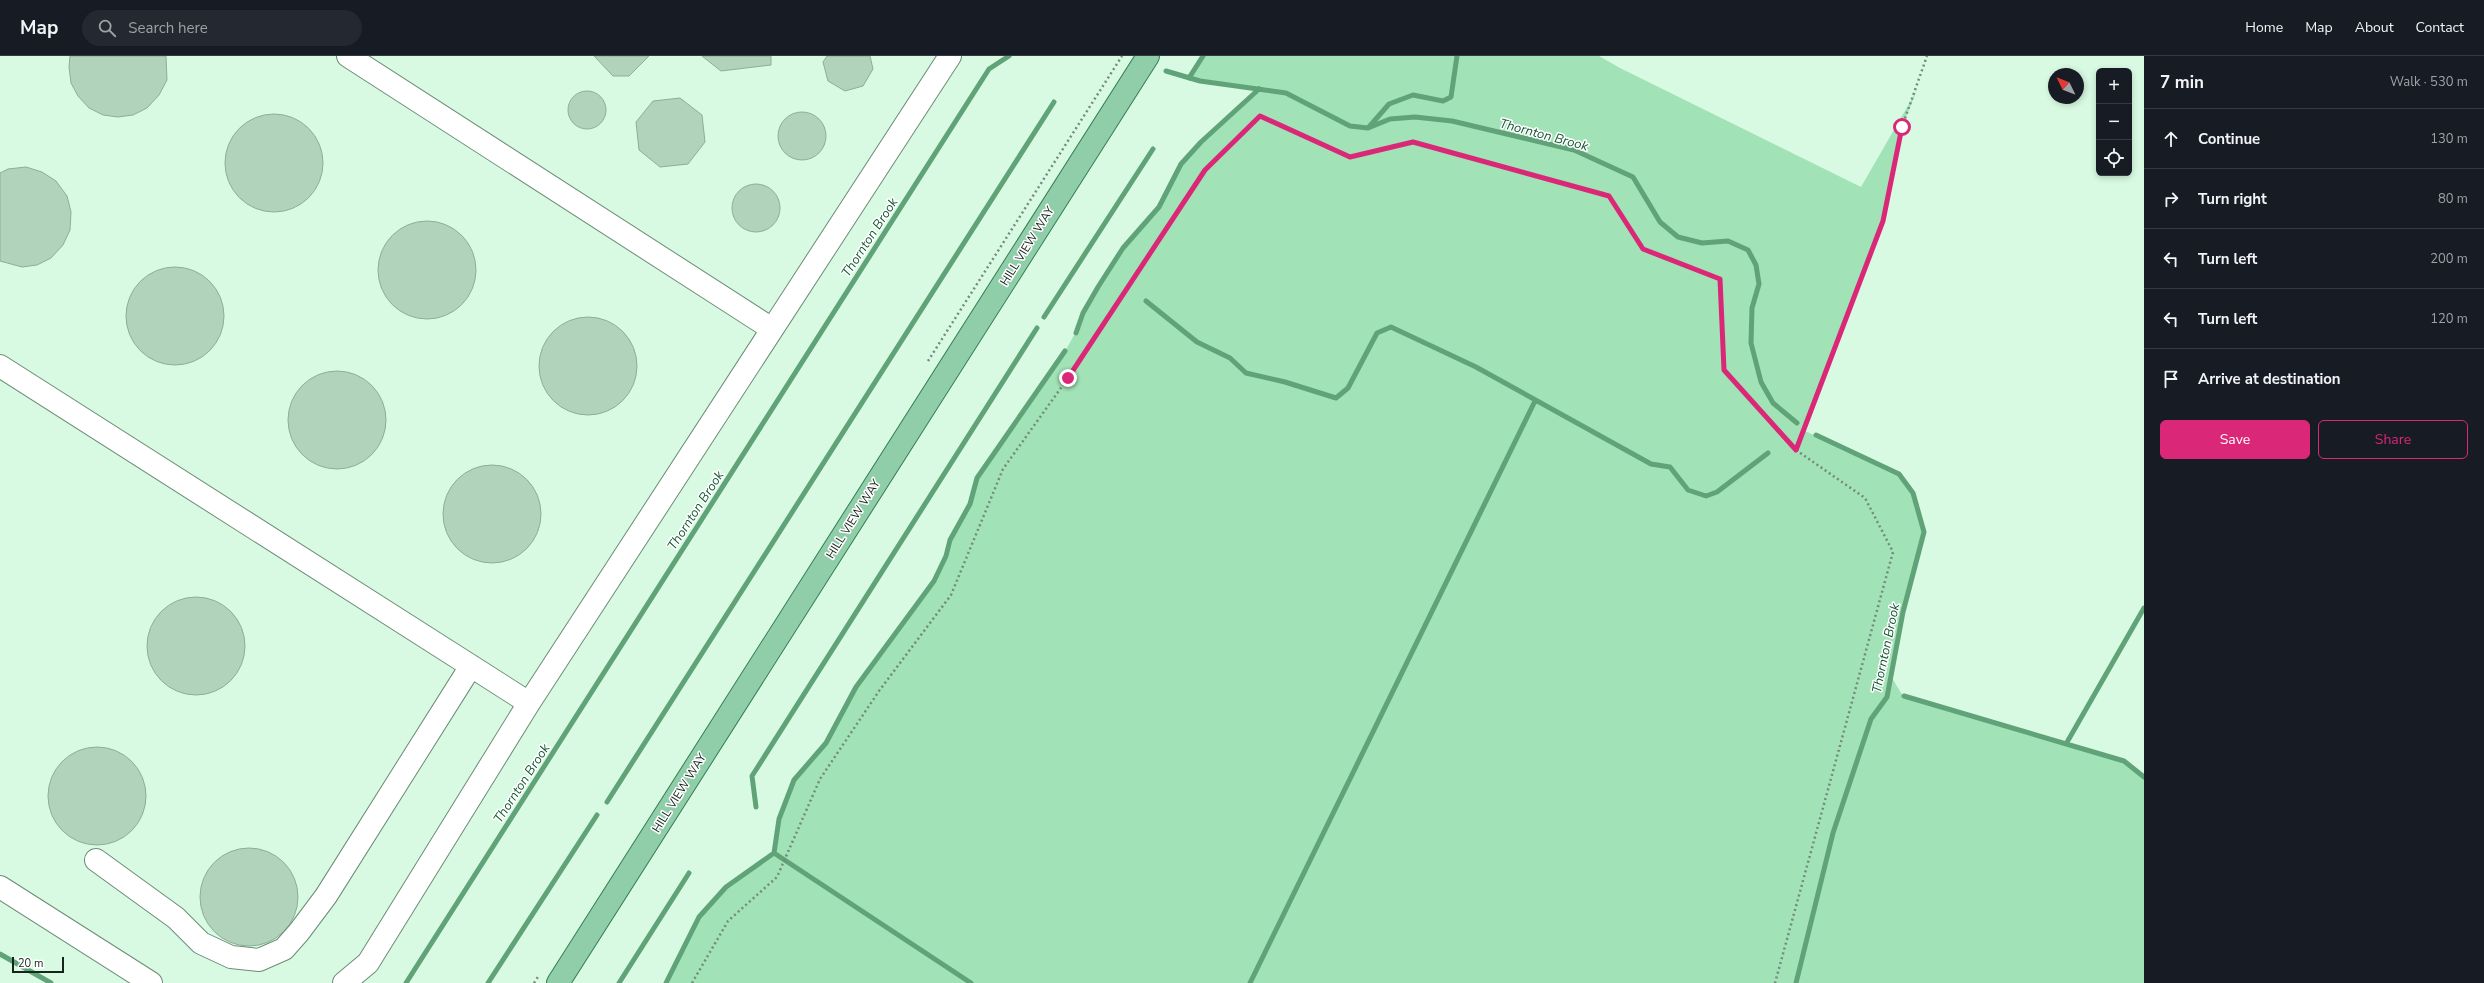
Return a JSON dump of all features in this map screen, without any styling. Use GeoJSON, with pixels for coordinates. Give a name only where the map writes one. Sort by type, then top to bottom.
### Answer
{"type":"FeatureCollection","features":[{"type":"Feature","properties":{"kind":"main road","name":"HILL VIEW WAY"},"geometry":{"type":"LineString","coordinates":[[558,983],[1148,56]]}},
{"type":"Feature","properties":{"kind":"lane"},"geometry":{"type":"LineString","coordinates":[[348,56],[772,329]]}},
{"type":"Feature","properties":{"kind":"lane"},"geometry":{"type":"LineString","coordinates":[[344,983],[368,963],[529,703],[950,56]]}},
{"type":"Feature","properties":{"kind":"lane"},"geometry":{"type":"LineString","coordinates":[[0,366],[529,703]]}},
{"type":"Feature","properties":{"kind":"lane"},"geometry":{"type":"LineString","coordinates":[[96,860],[176,918],[201,943],[231,957],[259,960],[284,949],[326,896],[471,666]]}},
{"type":"Feature","properties":{"kind":"lane"},"geometry":{"type":"LineString","coordinates":[[0,887],[151,983]]}},
{"type":"Feature","properties":{"kind":"path"},"geometry":{"type":"LineString","coordinates":[[1796,450],[1810,417],[1883,221],[1902,127],[1927,56]]}},
{"type":"Feature","properties":{"kind":"path"},"geometry":{"type":"LineString","coordinates":[[692,983],[728,921],[777,877],[820,779],[879,691],[951,595],[1003,469],[1068,378],[1205,170],[1260,116],[1350,157],[1413,142],[1609,196],[1643,249],[1720,279],[1724,370],[1796,450],[1864,498],[1893,552],[1775,983]]}},
{"type":"Feature","properties":{"kind":"green space"},"geometry":{"type":"Polygon","coordinates":[[[1203,56],[1599,56],[1620,68],[1861,187],[1917,90],[1902,127],[1883,221],[1805,431],[1899,474],[1913,493],[1924,532],[1903,612],[1892,678],[1903,696],[2124,761],[2144,777],[2144,983],[666,983],[699,917],[726,887],[774,853],[779,819],[794,780],[826,743],[856,687],[934,581],[946,556],[950,540],[970,504],[977,478],[1065,351],[1074,336],[1098,286],[1119,256],[1161,204],[1178,168],[1190,153],[1199,143],[1259,89],[1189,78],[1203,56]]]}},
{"type":"Feature","properties":{"kind":"building"},"geometry":{"type":"Polygon","coordinates":[[[70,56],[166,56],[167,80],[159,95],[147,108],[133,115],[118,117],[103,115],[89,108],[78,96],[71,83],[69,67],[70,56]]]}},
{"type":"Feature","properties":{"kind":"building"},"geometry":{"type":"Polygon","coordinates":[[[594,56],[649,56],[629,76],[613,76],[594,56]]]}},
{"type":"Feature","properties":{"kind":"building"},"geometry":{"type":"Polygon","coordinates":[[[702,56],[771,56],[771,65],[721,71],[702,56]]]}},
{"type":"Feature","properties":{"kind":"building"},"geometry":{"type":"Polygon","coordinates":[[[827,56],[870,56],[873,69],[863,86],[845,91],[828,81],[823,62],[827,56]]]}},
{"type":"Feature","properties":{"kind":"building"},"geometry":{"type":"Polygon","coordinates":[[[583,91],[591,91],[601,96],[605,103],[605,117],[601,124],[591,129],[583,129],[573,124],[571,121],[568,114],[568,106],[573,96],[576,94],[583,91]]]}},
{"type":"Feature","properties":{"kind":"building"},"geometry":{"type":"Polygon","coordinates":[[[680,98],[702,115],[705,142],[688,164],[660,167],[639,150],[636,122],[653,101],[680,98]]]}},
{"type":"Feature","properties":{"kind":"building"},"geometry":{"type":"Polygon","coordinates":[[[802,112],[811,114],[819,119],[824,127],[826,136],[824,145],[819,153],[811,158],[802,160],[793,158],[785,153],[780,145],[778,136],[780,127],[785,119],[793,114],[802,112]]]}},
{"type":"Feature","properties":{"kind":"building"},"geometry":{"type":"Polygon","coordinates":[[[274,114],[293,117],[309,128],[320,144],[323,163],[320,182],[309,198],[293,209],[274,212],[255,209],[239,198],[228,182],[225,163],[228,144],[239,128],[255,117],[274,114]]]}},
{"type":"Feature","properties":{"kind":"building"},"geometry":{"type":"Polygon","coordinates":[[[26,167],[42,172],[56,181],[67,196],[71,212],[70,230],[63,245],[51,258],[37,265],[22,267],[0,261],[0,173],[8,169],[26,167]]]}},
{"type":"Feature","properties":{"kind":"building"},"geometry":{"type":"Polygon","coordinates":[[[756,184],[765,186],[773,191],[778,199],[780,208],[778,217],[773,225],[765,230],[756,232],[747,230],[739,225],[734,217],[732,208],[734,199],[739,191],[747,186],[756,184]]]}},
{"type":"Feature","properties":{"kind":"building"},"geometry":{"type":"Polygon","coordinates":[[[427,221],[446,224],[462,235],[473,251],[476,270],[473,289],[462,305],[446,316],[427,319],[408,316],[392,305],[381,289],[378,270],[381,251],[392,235],[408,224],[427,221]]]}},
{"type":"Feature","properties":{"kind":"building"},"geometry":{"type":"Polygon","coordinates":[[[175,267],[194,270],[210,281],[221,297],[224,316],[221,335],[210,351],[194,362],[175,365],[156,362],[140,351],[129,335],[126,316],[129,297],[140,281],[156,270],[175,267]]]}},
{"type":"Feature","properties":{"kind":"building"},"geometry":{"type":"Polygon","coordinates":[[[588,317],[607,320],[623,331],[634,347],[637,366],[634,385],[623,401],[607,412],[588,415],[569,412],[553,401],[542,385],[539,366],[542,347],[553,331],[569,320],[588,317]]]}},
{"type":"Feature","properties":{"kind":"building"},"geometry":{"type":"Polygon","coordinates":[[[337,371],[356,374],[372,385],[383,401],[386,420],[383,439],[372,455],[356,466],[337,469],[318,466],[302,455],[291,439],[288,420],[291,401],[302,385],[318,374],[337,371]]]}},
{"type":"Feature","properties":{"kind":"building"},"geometry":{"type":"Polygon","coordinates":[[[492,465],[511,468],[527,479],[538,495],[541,514],[538,533],[527,549],[511,560],[492,563],[473,560],[457,549],[446,533],[443,514],[446,495],[457,479],[473,468],[492,465]]]}},
{"type":"Feature","properties":{"kind":"building"},"geometry":{"type":"Polygon","coordinates":[[[196,597],[215,600],[231,611],[242,627],[245,646],[242,665],[231,681],[215,692],[196,695],[177,692],[161,681],[150,665],[147,646],[150,627],[161,611],[177,600],[196,597]]]}},
{"type":"Feature","properties":{"kind":"building"},"geometry":{"type":"Polygon","coordinates":[[[97,747],[116,750],[132,761],[143,777],[146,796],[143,815],[132,831],[116,842],[97,845],[78,842],[62,831],[51,815],[48,796],[51,777],[62,761],[78,750],[97,747]]]}},
{"type":"Feature","properties":{"kind":"building"},"geometry":{"type":"Polygon","coordinates":[[[249,848],[268,851],[284,862],[295,878],[298,897],[295,916],[284,932],[268,943],[249,946],[230,943],[214,932],[203,916],[200,897],[203,878],[214,862],[230,851],[249,848]]]}},
{"type":"Feature","properties":{"kind":"waterway","name":"Thornton Brook"},"geometry":{"type":"LineString","coordinates":[[406,983],[989,69],[1009,56]]}},
{"type":"Feature","properties":{"kind":"waterway"},"geometry":{"type":"LineString","coordinates":[[1189,78],[1203,56]]}},
{"type":"Feature","properties":{"kind":"waterway"},"geometry":{"type":"LineString","coordinates":[[1369,127],[1389,104],[1413,95],[1443,101],[1451,97],[1457,56]]}},
{"type":"Feature","properties":{"kind":"waterway","name":"Thornton Brook"},"geometry":{"type":"LineString","coordinates":[[1166,71],[1200,81],[1286,93],[1350,126],[1368,128],[1390,119],[1415,117],[1452,121],[1574,150],[1633,177],[1660,222],[1678,237],[1702,243],[1728,241],[1748,250],[1756,265],[1759,284],[1752,308],[1751,343],[1761,382],[1773,403],[1797,423]]}},
{"type":"Feature","properties":{"kind":"waterway"},"geometry":{"type":"LineString","coordinates":[[1076,333],[1083,313],[1098,287],[1123,248],[1159,207],[1181,164],[1201,142],[1259,89]]}},
{"type":"Feature","properties":{"kind":"waterway"},"geometry":{"type":"LineString","coordinates":[[607,802],[1054,102]]}},
{"type":"Feature","properties":{"kind":"waterway"},"geometry":{"type":"LineString","coordinates":[[1044,317],[1153,149]]}},
{"type":"Feature","properties":{"kind":"waterway"},"geometry":{"type":"LineString","coordinates":[[1146,301],[1197,342],[1230,358],[1246,373],[1285,382],[1336,398],[1348,388],[1377,333],[1391,327],[1476,367],[1651,464],[1670,467],[1688,490],[1706,496],[1717,492],[1768,453]]}},
{"type":"Feature","properties":{"kind":"waterway"},"geometry":{"type":"LineString","coordinates":[[756,807],[752,776],[1037,328]]}},
{"type":"Feature","properties":{"kind":"waterway"},"geometry":{"type":"LineString","coordinates":[[971,983],[774,853],[779,819],[794,780],[826,743],[856,687],[934,581],[946,556],[950,540],[970,504],[977,478],[1065,351]]}},
{"type":"Feature","properties":{"kind":"waterway"},"geometry":{"type":"LineString","coordinates":[[1250,983],[1535,401]]}},
{"type":"Feature","properties":{"kind":"waterway","name":"Thornton Brook"},"geometry":{"type":"LineString","coordinates":[[1796,983],[1833,833],[1871,719],[1887,697],[1903,612],[1924,532],[1913,493],[1899,474],[1816,435]]}},
{"type":"Feature","properties":{"kind":"waterway"},"geometry":{"type":"LineString","coordinates":[[2066,744],[2144,608]]}},
{"type":"Feature","properties":{"kind":"waterway"},"geometry":{"type":"LineString","coordinates":[[1904,696],[2124,761],[2144,777]]}},
{"type":"Feature","properties":{"kind":"waterway"},"geometry":{"type":"LineString","coordinates":[[488,983],[597,815]]}},
{"type":"Feature","properties":{"kind":"waterway"},"geometry":{"type":"LineString","coordinates":[[666,983],[699,917],[726,887],[774,853]]}},
{"type":"Feature","properties":{"kind":"waterway"},"geometry":{"type":"LineString","coordinates":[[619,983],[689,873]]}},
{"type":"Feature","properties":{"kind":"waterway","name":"Thornton Brook"},"geometry":{"type":"LineString","coordinates":[[0,954],[51,983]]}},
{"type":"Feature","properties":{"kind":"route"},"geometry":{"type":"LineString","coordinates":[[1068,378],[1205,170],[1260,116],[1350,157],[1413,142],[1609,196],[1643,249],[1720,279],[1724,370],[1796,450],[1810,417],[1883,221],[1902,127]]}}]}
